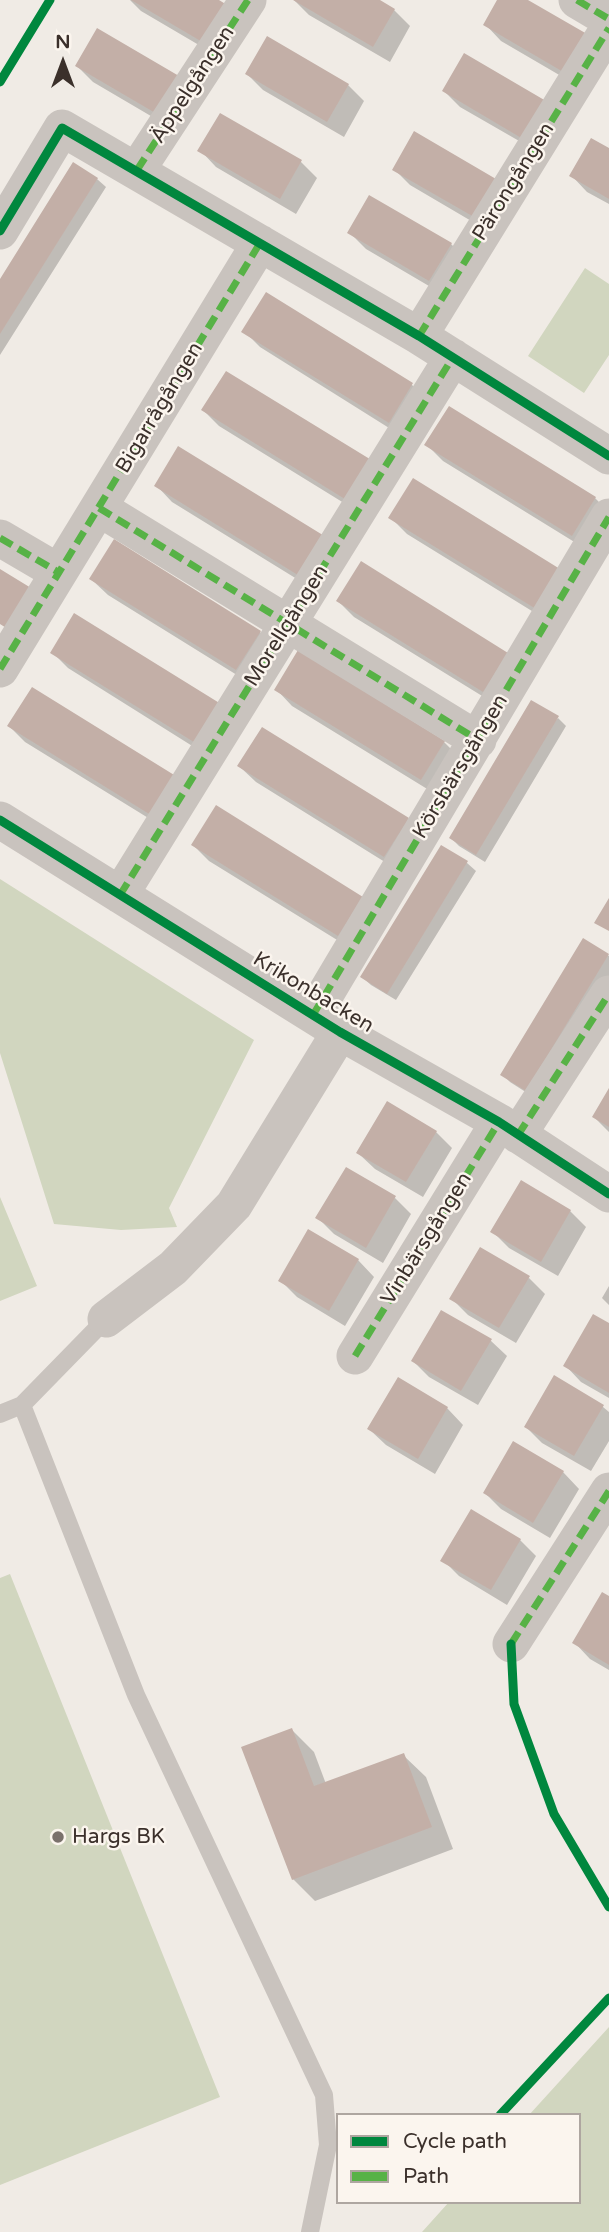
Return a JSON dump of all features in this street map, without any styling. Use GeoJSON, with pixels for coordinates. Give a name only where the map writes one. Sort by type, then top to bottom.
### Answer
{"type":"FeatureCollection","features":[{"type":"Feature","properties":{"kind":"street","name":"Äppelgången"},"geometry":{"type":"LineString","coordinates":[[137,170],[248,0]]}},
{"type":"Feature","properties":{"kind":"street"},"geometry":{"type":"LineString","coordinates":[[577,0],[609,19]]}},
{"type":"Feature","properties":{"kind":"street","name":"Pärongången"},"geometry":{"type":"LineString","coordinates":[[419,336],[609,28]]}},
{"type":"Feature","properties":{"kind":"street"},"geometry":{"type":"LineString","coordinates":[[0,231],[62,128],[419,336],[609,456]]}},
{"type":"Feature","properties":{"kind":"street","name":"Bigarrågången"},"geometry":{"type":"LineString","coordinates":[[0,669],[260,243]]}},
{"type":"Feature","properties":{"kind":"street","name":"Morellgången"},"geometry":{"type":"LineString","coordinates":[[120,895],[453,357]]}},
{"type":"Feature","properties":{"kind":"street"},"geometry":{"type":"LineString","coordinates":[[99,508],[478,740]]}},
{"type":"Feature","properties":{"kind":"street","name":"Körsbärsgången"},"geometry":{"type":"LineString","coordinates":[[327,1024],[478,740],[609,517]]}},
{"type":"Feature","properties":{"kind":"street"},"geometry":{"type":"LineString","coordinates":[[0,538],[58,572]]}},
{"type":"Feature","properties":{"kind":"street","name":"Krikonbacken"},"geometry":{"type":"LineString","coordinates":[[0,820],[327,1024],[508,1129],[609,1194]]}},
{"type":"Feature","properties":{"kind":"street","name":"Vinbärsgången"},"geometry":{"type":"LineString","coordinates":[[355,1356],[508,1129],[609,994]]}},
{"type":"Feature","properties":{"kind":"street","name":"Krikonbacken"},"geometry":{"type":"LineString","coordinates":[[106,1319],[173,1268],[234,1205],[327,1024]]}},
{"type":"Feature","properties":{"kind":"street"},"geometry":{"type":"LineString","coordinates":[[511,1644],[609,1491]]}},
{"type":"Feature","properties":{"kind":"lane"},"geometry":{"type":"LineString","coordinates":[[0,1414],[22,1405],[106,1319]]}},
{"type":"Feature","properties":{"kind":"lane"},"geometry":{"type":"LineString","coordinates":[[22,1405],[136,1695],[324,2095],[328,2144],[310,2232]]}},
{"type":"Feature","properties":{"kind":"green space"},"geometry":{"type":"Polygon","coordinates":[[[585,268],[609,284],[609,355],[584,393],[528,356],[585,268]]]}},
{"type":"Feature","properties":{"kind":"green space"},"geometry":{"type":"Polygon","coordinates":[[[0,879],[254,1040],[169,1208],[177,1227],[121,1230],[54,1224],[0,1053],[0,879]]]}},
{"type":"Feature","properties":{"kind":"green space"},"geometry":{"type":"Polygon","coordinates":[[[0,1197],[37,1286],[0,1301],[0,1197]]]}},
{"type":"Feature","properties":{"kind":"green space","name":"Hargs BK"},"geometry":{"type":"Polygon","coordinates":[[[10,1574],[220,2097],[0,2185],[0,1578],[10,1574]]]}},
{"type":"Feature","properties":{"kind":"green space"},"geometry":{"type":"Polygon","coordinates":[[[609,2027],[609,2232],[422,2232],[447,2204],[581,2204],[581,2113],[531,2113],[609,2027]]]}},
{"type":"Feature","properties":{"kind":"building"},"geometry":{"type":"Polygon","coordinates":[[[131,0],[219,0],[227,5],[204,43],[131,0]]]}},
{"type":"Feature","properties":{"kind":"building"},"geometry":{"type":"Polygon","coordinates":[[[293,0],[380,0],[395,9],[373,47],[293,0]]]}},
{"type":"Feature","properties":{"kind":"building"},"geometry":{"type":"Polygon","coordinates":[[[497,0],[528,0],[587,34],[565,73],[483,25],[497,0]]]}},
{"type":"Feature","properties":{"kind":"building"},"geometry":{"type":"Polygon","coordinates":[[[97,28],[179,76],[157,114],[75,66],[97,28]]]}},
{"type":"Feature","properties":{"kind":"building"},"geometry":{"type":"Polygon","coordinates":[[[267,36],[349,84],[327,122],[245,74],[267,36]]]}},
{"type":"Feature","properties":{"kind":"building"},"geometry":{"type":"Polygon","coordinates":[[[464,53],[546,101],[523,139],[442,91],[464,53]]]}},
{"type":"Feature","properties":{"kind":"building"},"geometry":{"type":"Polygon","coordinates":[[[220,113],[302,160],[280,199],[197,151],[220,113]]]}},
{"type":"Feature","properties":{"kind":"building"},"geometry":{"type":"Polygon","coordinates":[[[414,131],[496,179],[474,217],[392,170],[414,131]]]}},
{"type":"Feature","properties":{"kind":"building"},"geometry":{"type":"Polygon","coordinates":[[[591,138],[609,148],[609,199],[569,176],[591,138]]]}},
{"type":"Feature","properties":{"kind":"building"},"geometry":{"type":"Polygon","coordinates":[[[73,162],[98,178],[0,334],[0,279],[73,162]]]}},
{"type":"Feature","properties":{"kind":"building"},"geometry":{"type":"Polygon","coordinates":[[[369,195],[452,243],[429,281],[347,233],[369,195]]]}},
{"type":"Feature","properties":{"kind":"building"},"geometry":{"type":"Polygon","coordinates":[[[266,292],[413,383],[389,423],[241,332],[266,292]]]}},
{"type":"Feature","properties":{"kind":"building"},"geometry":{"type":"Polygon","coordinates":[[[226,371],[373,461],[348,501],[201,410],[226,371]]]}},
{"type":"Feature","properties":{"kind":"building"},"geometry":{"type":"Polygon","coordinates":[[[449,406],[596,497],[572,536],[424,445],[449,406]]]}},
{"type":"Feature","properties":{"kind":"building"},"geometry":{"type":"Polygon","coordinates":[[[178,446],[326,537],[301,577],[154,486],[178,446]]]}},
{"type":"Feature","properties":{"kind":"building"},"geometry":{"type":"Polygon","coordinates":[[[413,478],[560,569],[536,609],[388,518],[413,478]]]}},
{"type":"Feature","properties":{"kind":"building"},"geometry":{"type":"Polygon","coordinates":[[[114,539],[261,631],[236,670],[89,579],[114,539]]]}},
{"type":"Feature","properties":{"kind":"building"},"geometry":{"type":"Polygon","coordinates":[[[361,561],[508,653],[483,692],[336,601],[361,561]]]}},
{"type":"Feature","properties":{"kind":"building"},"geometry":{"type":"Polygon","coordinates":[[[0,569],[36,591],[11,631],[0,624],[0,569]]]}},
{"type":"Feature","properties":{"kind":"building"},"geometry":{"type":"Polygon","coordinates":[[[74,613],[221,704],[197,744],[50,653],[74,613]]]}},
{"type":"Feature","properties":{"kind":"building"},"geometry":{"type":"Polygon","coordinates":[[[298,650],[445,741],[421,780],[274,690],[298,650]]]}},
{"type":"Feature","properties":{"kind":"building"},"geometry":{"type":"Polygon","coordinates":[[[32,687],[179,778],[154,817],[7,726],[32,687]]]}},
{"type":"Feature","properties":{"kind":"building"},"geometry":{"type":"Polygon","coordinates":[[[531,700],[559,716],[476,855],[449,838],[531,700]]]}},
{"type":"Feature","properties":{"kind":"building"},"geometry":{"type":"Polygon","coordinates":[[[262,727],[409,818],[384,857],[237,766],[262,727]]]}},
{"type":"Feature","properties":{"kind":"building"},"geometry":{"type":"Polygon","coordinates":[[[216,805],[363,897],[338,936],[191,845],[216,805]]]}},
{"type":"Feature","properties":{"kind":"building"},"geometry":{"type":"Polygon","coordinates":[[[441,845],[468,861],[387,994],[360,977],[441,845]]]}},
{"type":"Feature","properties":{"kind":"building"},"geometry":{"type":"Polygon","coordinates":[[[609,898],[609,931],[594,923],[609,898]]]}},
{"type":"Feature","properties":{"kind":"building"},"geometry":{"type":"Polygon","coordinates":[[[583,938],[609,954],[526,1091],[500,1075],[583,938]]]}},
{"type":"Feature","properties":{"kind":"building"},"geometry":{"type":"Polygon","coordinates":[[[609,1088],[609,1127],[592,1117],[609,1088]]]}},
{"type":"Feature","properties":{"kind":"building"},"geometry":{"type":"Polygon","coordinates":[[[387,1101],[437,1131],[406,1182],[356,1153],[387,1101]]]}},
{"type":"Feature","properties":{"kind":"building"},"geometry":{"type":"Polygon","coordinates":[[[346,1167],[396,1196],[366,1248],[315,1218],[346,1167]]]}},
{"type":"Feature","properties":{"kind":"building"},"geometry":{"type":"Polygon","coordinates":[[[521,1180],[571,1210],[541,1262],[490,1232],[521,1180]]]}},
{"type":"Feature","properties":{"kind":"building"},"geometry":{"type":"Polygon","coordinates":[[[308,1229],[359,1259],[329,1311],[278,1281],[308,1229]]]}},
{"type":"Feature","properties":{"kind":"building"},"geometry":{"type":"Polygon","coordinates":[[[480,1247],[530,1276],[499,1328],[449,1299],[480,1247]]]}},
{"type":"Feature","properties":{"kind":"building"},"geometry":{"type":"Polygon","coordinates":[[[441,1310],[492,1339],[461,1391],[411,1361],[441,1310]]]}},
{"type":"Feature","properties":{"kind":"building"},"geometry":{"type":"Polygon","coordinates":[[[593,1314],[609,1323],[609,1393],[563,1366],[593,1314]]]}},
{"type":"Feature","properties":{"kind":"building"},"geometry":{"type":"Polygon","coordinates":[[[554,1375],[604,1405],[574,1456],[524,1427],[554,1375]]]}},
{"type":"Feature","properties":{"kind":"building"},"geometry":{"type":"Polygon","coordinates":[[[398,1377],[448,1407],[418,1459],[367,1429],[398,1377]]]}},
{"type":"Feature","properties":{"kind":"building"},"geometry":{"type":"Polygon","coordinates":[[[513,1441],[564,1471],[533,1523],[483,1493],[513,1441]]]}},
{"type":"Feature","properties":{"kind":"building"},"geometry":{"type":"Polygon","coordinates":[[[471,1509],[521,1539],[491,1590],[440,1561],[471,1509]]]}},
{"type":"Feature","properties":{"kind":"building"},"geometry":{"type":"Polygon","coordinates":[[[602,1592],[609,1596],[609,1665],[572,1643],[602,1592]]]}},
{"type":"Feature","properties":{"kind":"building"},"geometry":{"type":"Polygon","coordinates":[[[292,1728],[314,1786],[404,1753],[432,1827],[292,1880],[241,1747],[292,1728]]]}},
{"type":"Feature","properties":{"kind":"marked path"},"geometry":{"type":"LineString","coordinates":[[137,170],[248,0]]}},
{"type":"Feature","properties":{"kind":"marked path"},"geometry":{"type":"LineString","coordinates":[[577,0],[609,19]]}},
{"type":"Feature","properties":{"kind":"marked path"},"geometry":{"type":"LineString","coordinates":[[419,336],[609,28]]}},
{"type":"Feature","properties":{"kind":"marked path"},"geometry":{"type":"LineString","coordinates":[[0,669],[260,243]]}},
{"type":"Feature","properties":{"kind":"marked path"},"geometry":{"type":"LineString","coordinates":[[120,895],[453,357]]}},
{"type":"Feature","properties":{"kind":"marked path"},"geometry":{"type":"LineString","coordinates":[[99,508],[478,740]]}},
{"type":"Feature","properties":{"kind":"marked path"},"geometry":{"type":"LineString","coordinates":[[313,1015],[609,517]]}},
{"type":"Feature","properties":{"kind":"marked path"},"geometry":{"type":"LineString","coordinates":[[0,538],[58,572]]}},
{"type":"Feature","properties":{"kind":"marked path"},"geometry":{"type":"LineString","coordinates":[[518,1135],[609,994]]}},
{"type":"Feature","properties":{"kind":"marked path"},"geometry":{"type":"LineString","coordinates":[[355,1356],[499,1122]]}},
{"type":"Feature","properties":{"kind":"marked path"},"geometry":{"type":"LineString","coordinates":[[511,1644],[609,1491]]}},
{"type":"Feature","properties":{"kind":"cycle path"},"geometry":{"type":"LineString","coordinates":[[0,82],[50,0]]}},
{"type":"Feature","properties":{"kind":"cycle path"},"geometry":{"type":"LineString","coordinates":[[0,231],[62,128],[419,336],[609,456]]}},
{"type":"Feature","properties":{"kind":"cycle path"},"geometry":{"type":"LineString","coordinates":[[0,820],[340,1032],[499,1122],[609,1194]]}},
{"type":"Feature","properties":{"kind":"cycle path"},"geometry":{"type":"LineString","coordinates":[[511,1644],[514,1704],[554,1814],[609,1907]]}},
{"type":"Feature","properties":{"kind":"cycle path"},"geometry":{"type":"LineString","coordinates":[[502,2113],[609,1998]]}},
{"type":"Feature","properties":{"kind":"place","name":"Hargs BK"},"geometry":{"type":"Point","coordinates":[58,1837]}}]}
